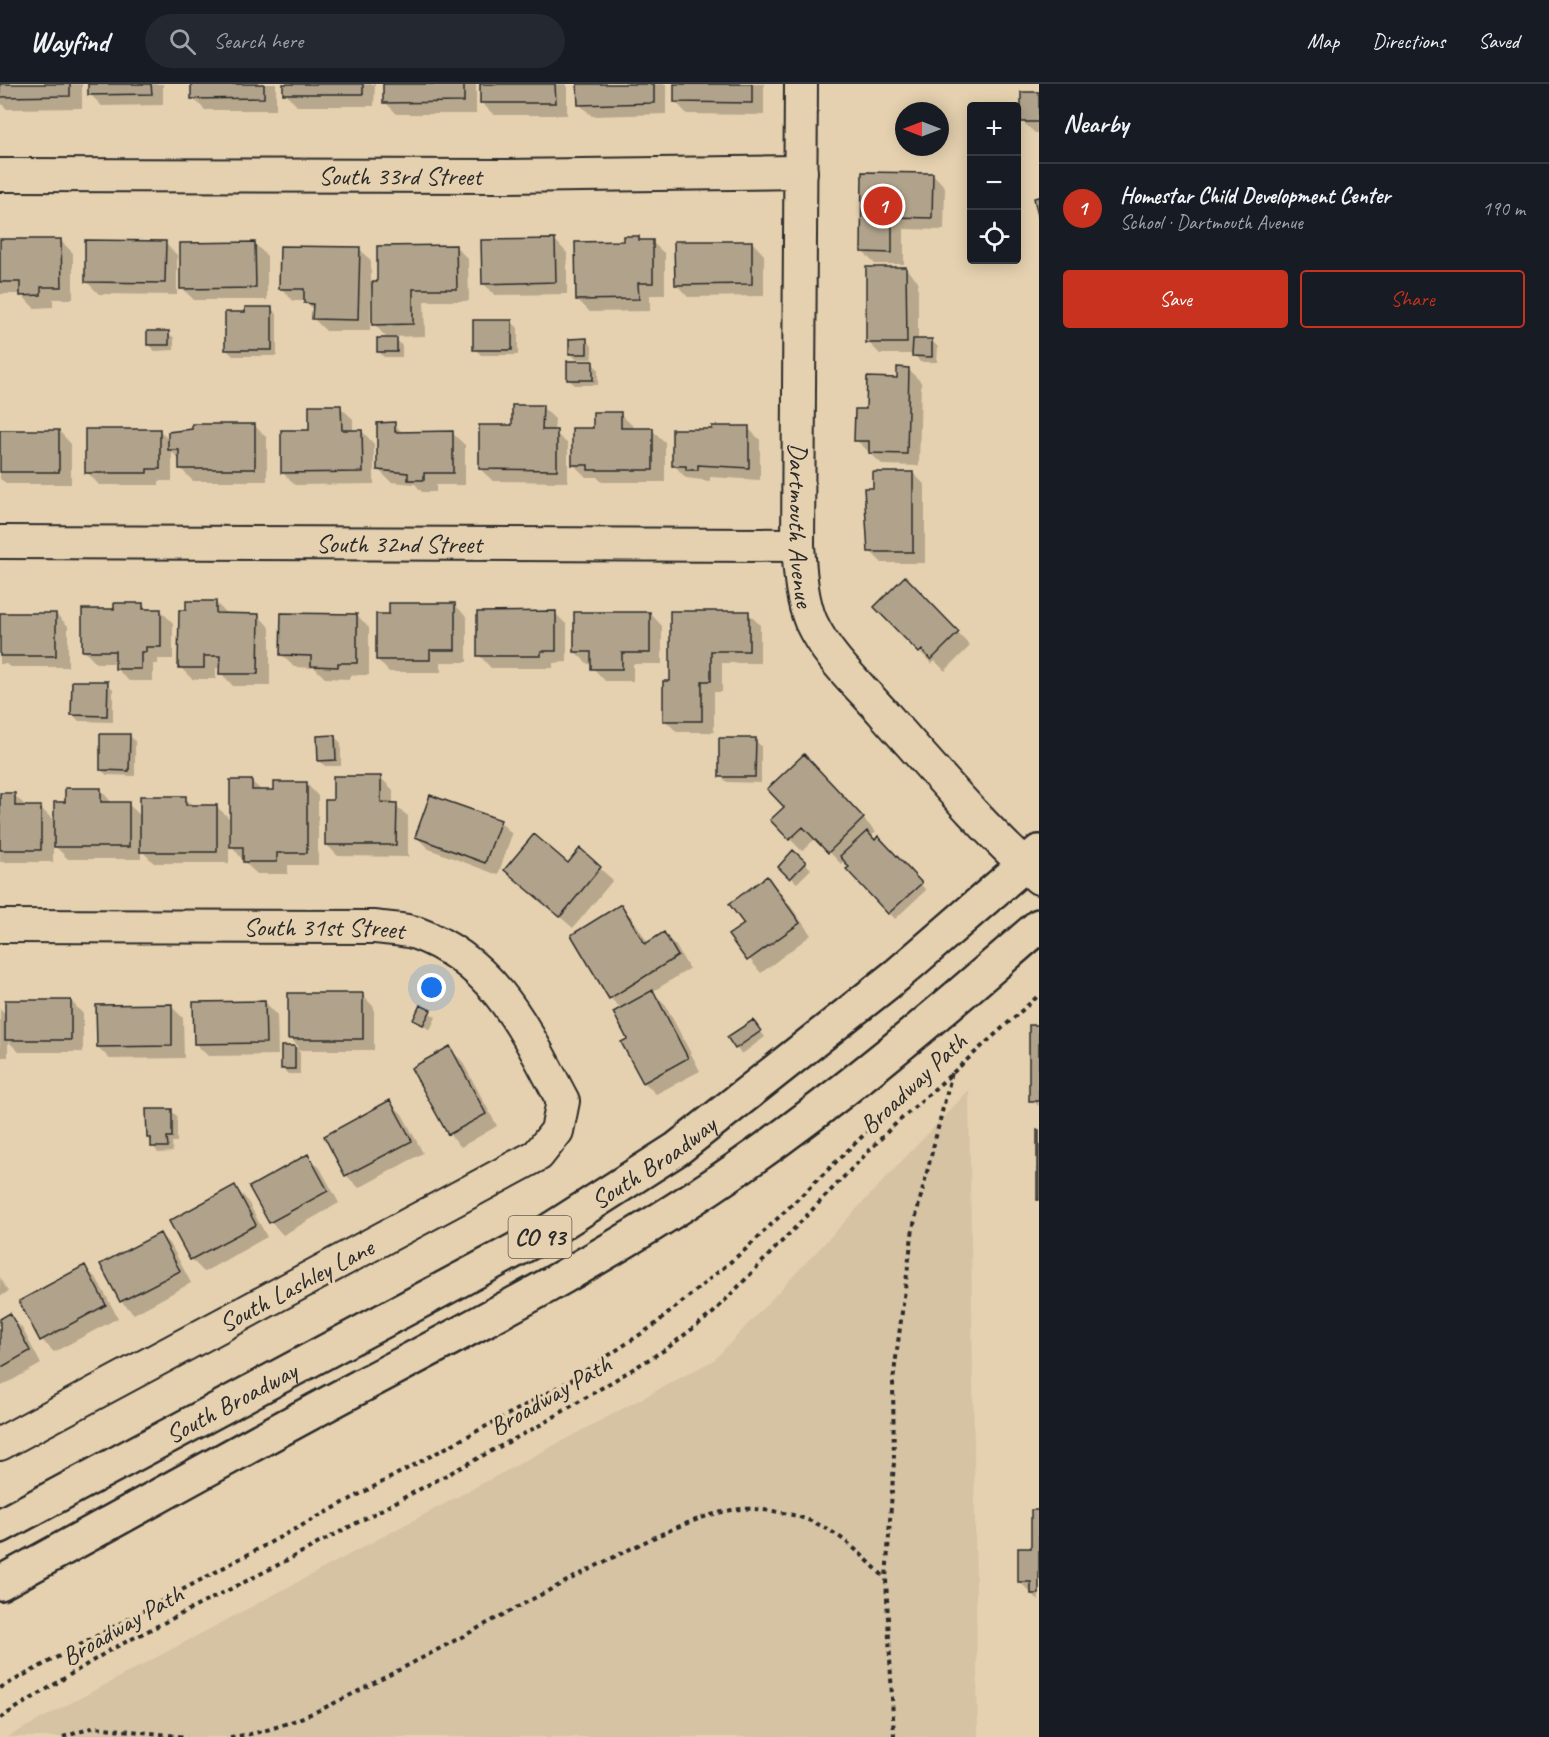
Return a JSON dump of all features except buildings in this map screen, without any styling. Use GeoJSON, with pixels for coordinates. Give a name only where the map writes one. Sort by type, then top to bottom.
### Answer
{"type":"FeatureCollection","features":[{"type":"Feature","properties":{"kind":"main road","name":"South Broadway"},"geometry":{"type":"LineString","coordinates":[[0,1526],[538,1238],[677,1149],[1035,865]]}},
{"type":"Feature","properties":{"kind":"main road","name":"South Broadway"},"geometry":{"type":"LineString","coordinates":[[0,1584],[358,1387],[484,1323],[609,1252],[710,1187],[801,1122],[902,1044],[1039,926]]}},
{"type":"Feature","properties":{"kind":"street","name":"Dartmouth Avenue"},"geometry":{"type":"LineString","coordinates":[[801,84],[798,545],[803,592],[811,622],[833,657],[983,825],[1035,865]]}},
{"type":"Feature","properties":{"kind":"street","name":"South 33rd Street"},"geometry":{"type":"LineString","coordinates":[[0,175],[507,176],[801,172]]}},
{"type":"Feature","properties":{"kind":"street","name":"South 32nd Street"},"geometry":{"type":"LineString","coordinates":[[0,542],[798,545]]}},
{"type":"Feature","properties":{"kind":"street","name":"South 31st Street"},"geometry":{"type":"LineString","coordinates":[[0,926],[375,927],[414,932],[448,947],[479,970],[516,1014],[563,1101]]}},
{"type":"Feature","properties":{"kind":"street","name":"South Lashley Lane"},"geometry":{"type":"LineString","coordinates":[[0,1444],[538,1155],[557,1131],[563,1101]]}},
{"type":"Feature","properties":{"kind":"path","name":"Broadway Path"},"geometry":{"type":"LineString","coordinates":[[0,1718],[110,1650],[274,1567],[531,1430],[666,1349],[713,1312],[889,1130],[1039,995]]}},
{"type":"Feature","properties":{"kind":"path"},"geometry":{"type":"LineString","coordinates":[[894,1737],[886,1579],[894,1462],[893,1381],[913,1228],[952,1071]]}},
{"type":"Feature","properties":{"kind":"path"},"geometry":{"type":"LineString","coordinates":[[0,1688],[570,1381],[644,1332],[746,1249],[904,1096]]}},
{"type":"Feature","properties":{"kind":"path"},"geometry":{"type":"LineString","coordinates":[[230,1737],[244,1736],[321,1710],[561,1583],[651,1539],[705,1517],[752,1509],[802,1517],[837,1533],[886,1579]]}},
{"type":"Feature","properties":{"kind":"path"},"geometry":{"type":"LineString","coordinates":[[63,1737],[95,1727],[187,1737]]}},
{"type":"Feature","properties":{"kind":"shaded area"},"geometry":{"type":"Polygon","coordinates":[[[969,1090],[978,1737],[7,1737],[714,1360],[969,1090]]]}},
{"type":"Feature","properties":{"kind":"place","name":"Homestar Child Development Center"},"geometry":{"type":"Point","coordinates":[883,206]}}]}
